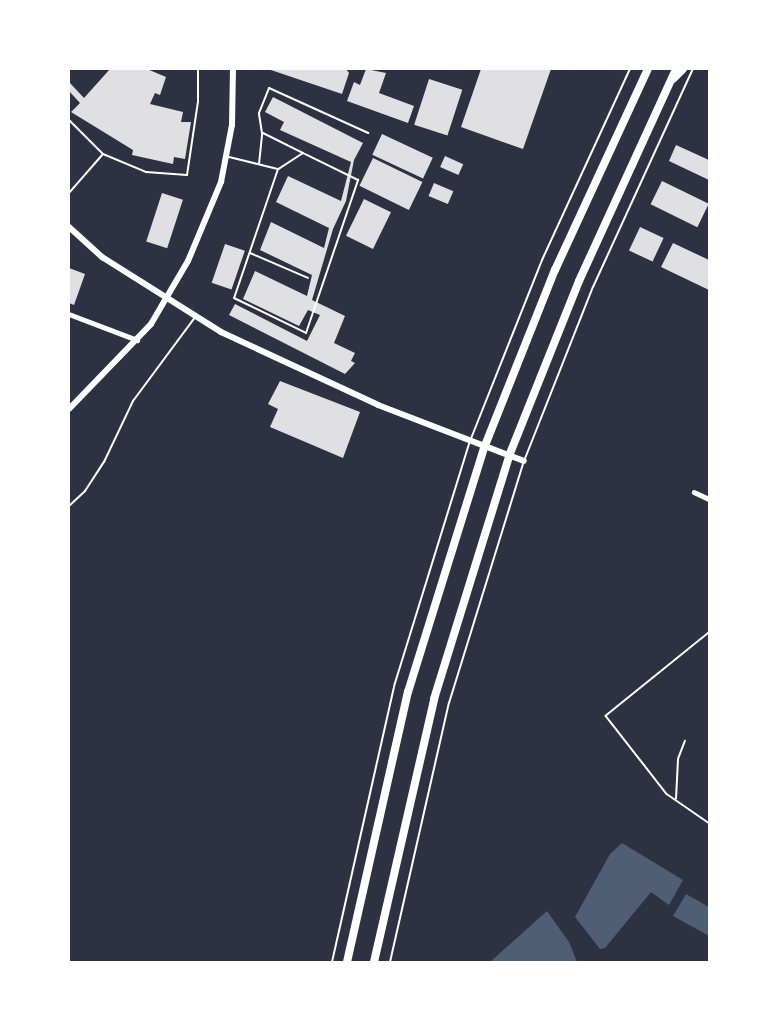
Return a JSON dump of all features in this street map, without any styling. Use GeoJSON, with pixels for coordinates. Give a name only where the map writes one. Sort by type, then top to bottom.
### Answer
{"type":"FeatureCollection","features":[{"type":"Feature","properties":{"kind":"main road"},"geometry":{"type":"LineString","coordinates":[[347,962],[408,692],[484,448],[555,270],[648,69]]}},
{"type":"Feature","properties":{"kind":"main road"},"geometry":{"type":"LineString","coordinates":[[374,962],[434,699],[509,456],[579,281],[676,69]]}},
{"type":"Feature","properties":{"kind":"main road"},"geometry":{"type":"LineString","coordinates":[[668,84],[683,69]]}},
{"type":"Feature","properties":{"kind":"street"},"geometry":{"type":"LineString","coordinates":[[69,409],[137,340],[166,302],[205,226],[226,157],[232,125],[233,69]]}},
{"type":"Feature","properties":{"kind":"street"},"geometry":{"type":"LineString","coordinates":[[69,227],[102,257],[166,302],[291,366],[484,448],[524,461]]}},
{"type":"Feature","properties":{"kind":"street"},"geometry":{"type":"LineString","coordinates":[[69,314],[137,340]]}},
{"type":"Feature","properties":{"kind":"street"},"geometry":{"type":"LineString","coordinates":[[694,492],[709,498]]}},
{"type":"Feature","properties":{"kind":"lane"},"geometry":{"type":"LineString","coordinates":[[69,120],[103,154],[146,172],[187,175],[198,100],[198,69]]}},
{"type":"Feature","properties":{"kind":"lane"},"geometry":{"type":"LineString","coordinates":[[332,962],[395,683],[470,441],[537,271],[630,69]]}},
{"type":"Feature","properties":{"kind":"lane"},"geometry":{"type":"LineString","coordinates":[[390,962],[449,703],[524,461],[593,287],[693,69]]}},
{"type":"Feature","properties":{"kind":"lane"},"geometry":{"type":"LineString","coordinates":[[259,164],[262,133],[259,112],[269,88],[368,133]]}},
{"type":"Feature","properties":{"kind":"lane"},"geometry":{"type":"LineString","coordinates":[[262,133],[303,153],[358,180],[306,333],[234,298],[278,169],[303,153]]}},
{"type":"Feature","properties":{"kind":"lane"},"geometry":{"type":"LineString","coordinates":[[69,193],[103,154]]}},
{"type":"Feature","properties":{"kind":"lane"},"geometry":{"type":"LineString","coordinates":[[226,157],[278,169]]}},
{"type":"Feature","properties":{"kind":"lane"},"geometry":{"type":"LineString","coordinates":[[249,253],[308,278]]}},
{"type":"Feature","properties":{"kind":"lane"},"geometry":{"type":"LineString","coordinates":[[69,506],[85,491],[104,462],[133,401],[196,316]]}},
{"type":"Feature","properties":{"kind":"path"},"geometry":{"type":"LineString","coordinates":[[709,633],[606,716],[666,794],[709,823]]}},
{"type":"Feature","properties":{"kind":"path"},"geometry":{"type":"LineString","coordinates":[[676,800],[678,759],[685,741]]}},
{"type":"Feature","properties":{"kind":"water"},"geometry":{"type":"Polygon","coordinates":[[[622,843],[683,880],[669,905],[651,892],[605,948],[600,949],[575,917],[610,854],[622,843]]]}},
{"type":"Feature","properties":{"kind":"water"},"geometry":{"type":"Polygon","coordinates":[[[686,894],[709,907],[709,936],[673,916],[686,894]]]}},
{"type":"Feature","properties":{"kind":"water"},"geometry":{"type":"Polygon","coordinates":[[[547,911],[569,942],[577,962],[490,962],[547,911]]]}},
{"type":"Feature","properties":{"kind":"building"},"geometry":{"type":"Polygon","coordinates":[[[110,69],[147,69],[166,77],[160,95],[155,93],[150,104],[183,112],[181,122],[191,122],[185,159],[174,157],[173,164],[132,155],[133,150],[71,112],[80,103],[69,91],[69,82],[84,98],[110,69]]]}},
{"type":"Feature","properties":{"kind":"building"},"geometry":{"type":"Polygon","coordinates":[[[268,69],[346,69],[349,73],[342,94],[268,69]]]}},
{"type":"Feature","properties":{"kind":"building"},"geometry":{"type":"Polygon","coordinates":[[[366,69],[386,73],[379,93],[414,106],[408,123],[347,101],[354,82],[360,85],[366,69]]]}},
{"type":"Feature","properties":{"kind":"building"},"geometry":{"type":"Polygon","coordinates":[[[481,69],[551,69],[523,149],[461,127],[481,69]]]}},
{"type":"Feature","properties":{"kind":"building"},"geometry":{"type":"Polygon","coordinates":[[[429,79],[462,90],[447,135],[414,125],[429,79]]]}},
{"type":"Feature","properties":{"kind":"building"},"geometry":{"type":"Polygon","coordinates":[[[273,97],[363,143],[354,160],[346,201],[333,229],[312,300],[345,316],[334,343],[355,353],[351,361],[355,363],[345,374],[229,315],[235,304],[307,341],[320,315],[308,310],[299,326],[243,299],[255,271],[307,296],[312,275],[260,250],[271,222],[324,248],[329,228],[276,202],[288,176],[341,201],[351,162],[280,130],[284,122],[265,112],[273,97]]]}},
{"type":"Feature","properties":{"kind":"building"},"geometry":{"type":"Polygon","coordinates":[[[382,134],[433,158],[423,179],[372,155],[382,134]]]}},
{"type":"Feature","properties":{"kind":"building"},"geometry":{"type":"Polygon","coordinates":[[[676,145],[709,160],[709,180],[669,161],[676,145]]]}},
{"type":"Feature","properties":{"kind":"building"},"geometry":{"type":"Polygon","coordinates":[[[445,156],[463,164],[458,175],[440,167],[445,156]]]}},
{"type":"Feature","properties":{"kind":"building"},"geometry":{"type":"Polygon","coordinates":[[[373,158],[422,182],[409,210],[359,186],[373,158]]]}},
{"type":"Feature","properties":{"kind":"building"},"geometry":{"type":"Polygon","coordinates":[[[662,181],[709,204],[697,227],[651,204],[662,181]]]}},
{"type":"Feature","properties":{"kind":"building"},"geometry":{"type":"Polygon","coordinates":[[[434,183],[453,191],[448,204],[429,196],[434,183]]]}},
{"type":"Feature","properties":{"kind":"building"},"geometry":{"type":"Polygon","coordinates":[[[162,193],[183,200],[167,248],[146,242],[162,193]]]}},
{"type":"Feature","properties":{"kind":"building"},"geometry":{"type":"Polygon","coordinates":[[[364,199],[391,212],[373,249],[346,236],[364,199]]]}},
{"type":"Feature","properties":{"kind":"building"},"geometry":{"type":"Polygon","coordinates":[[[640,227],[664,238],[653,262],[629,251],[640,227]]]}},
{"type":"Feature","properties":{"kind":"building"},"geometry":{"type":"Polygon","coordinates":[[[673,243],[709,260],[709,290],[661,267],[673,243]]]}},
{"type":"Feature","properties":{"kind":"building"},"geometry":{"type":"Polygon","coordinates":[[[225,244],[245,251],[232,290],[212,283],[225,244]]]}},
{"type":"Feature","properties":{"kind":"building"},"geometry":{"type":"Polygon","coordinates":[[[69,268],[85,274],[74,305],[69,303],[69,268]]]}},
{"type":"Feature","properties":{"kind":"building"},"geometry":{"type":"Polygon","coordinates":[[[280,381],[360,412],[343,458],[270,427],[278,409],[268,404],[280,381]]]}}]}
